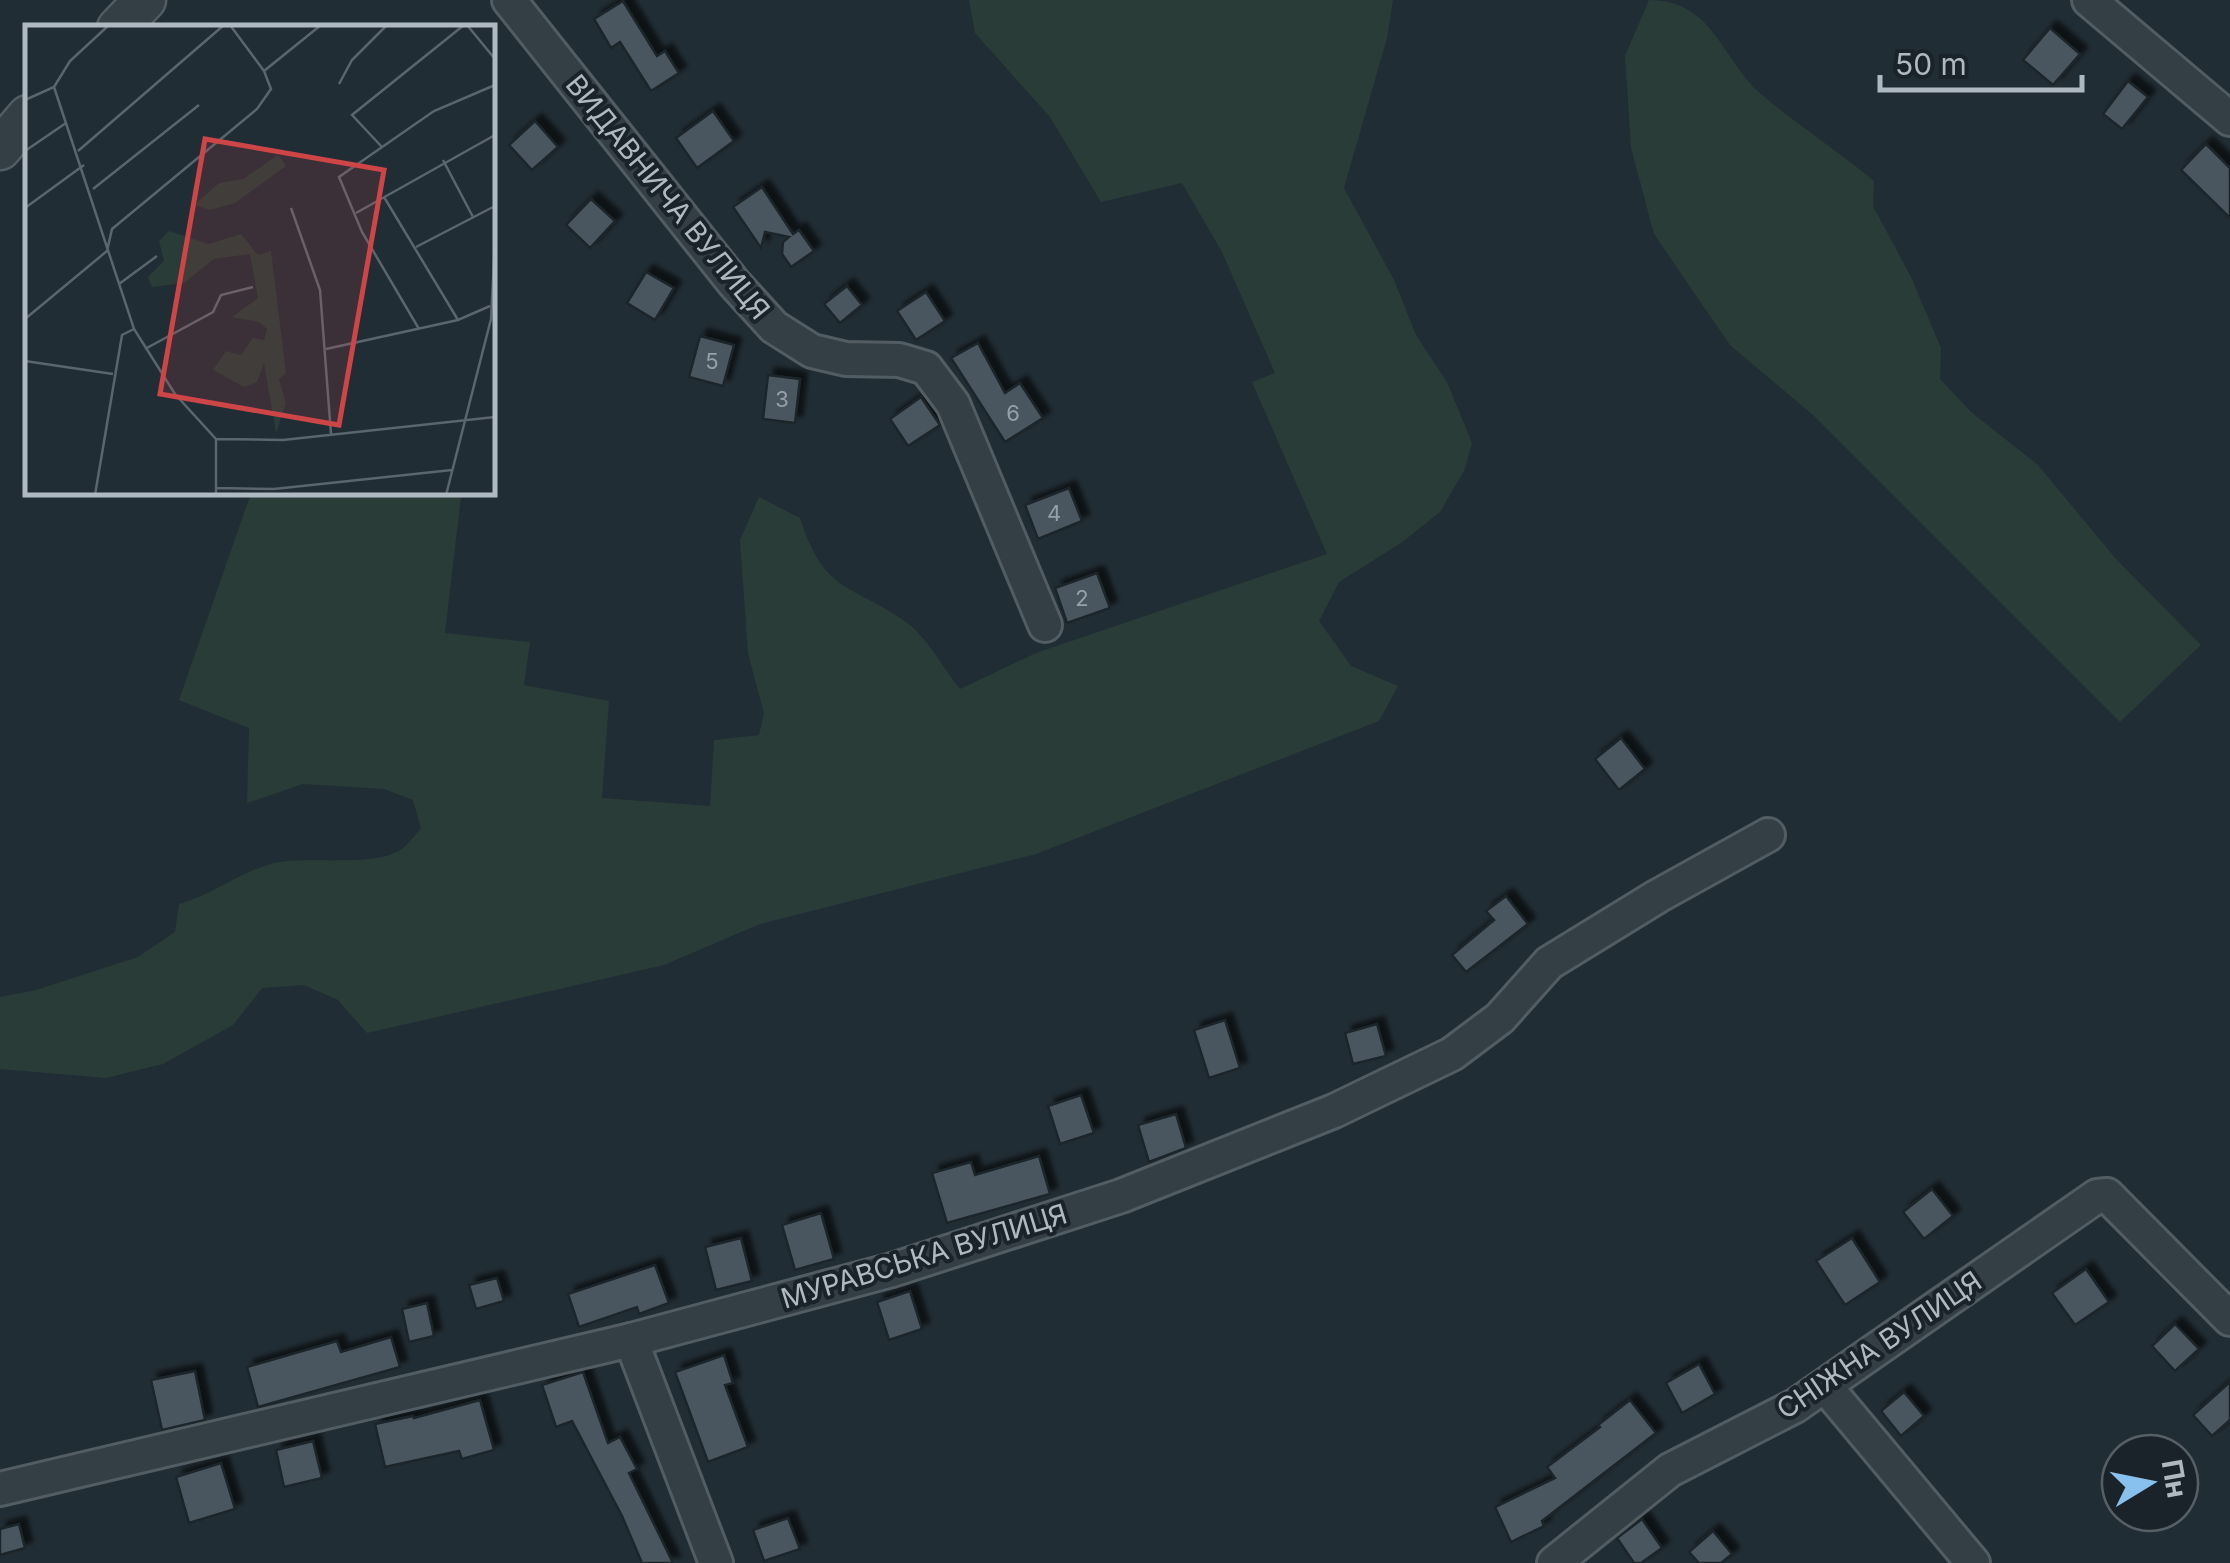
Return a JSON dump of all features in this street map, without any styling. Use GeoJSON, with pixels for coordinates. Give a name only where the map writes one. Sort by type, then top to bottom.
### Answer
{"type":"FeatureCollection","features":[{"type":"Feature","properties":{"kind":"street"},"geometry":{"type":"LineString","coordinates":[[121,25],[146,0]]}},
{"type":"Feature","properties":{"kind":"street","name":"ВИДАВНИЧА ВУЛИЦЯ"},"geometry":{"type":"LineString","coordinates":[[509,0],[734,283],[774,327],[812,352],[846,359],[899,360],[926,368],[954,404],[1045,625]]}},
{"type":"Feature","properties":{"kind":"street"},"geometry":{"type":"LineString","coordinates":[[2088,0],[2230,119]]}},
{"type":"Feature","properties":{"kind":"street"},"geometry":{"type":"LineString","coordinates":[[0,149],[25,120]]}},
{"type":"Feature","properties":{"kind":"street","name":"МУРАВСЬКА ВУЛИЦЯ"},"geometry":{"type":"LineString","coordinates":[[0,1489],[630,1340],[892,1270],[1104,1202],[1348,1104],[1452,1054],[1500,1018],[1549,964],[1768,834]]}},
{"type":"Feature","properties":{"kind":"street","name":"СНІЖНА ВУЛИЦЯ"},"geometry":{"type":"LineString","coordinates":[[1554,1563],[1670,1470],[1795,1406],[2106,1193],[2230,1319]]}},
{"type":"Feature","properties":{"kind":"street"},"geometry":{"type":"LineString","coordinates":[[630,1340],[716,1563]]}},
{"type":"Feature","properties":{"kind":"street"},"geometry":{"type":"LineString","coordinates":[[1824,1386],[1973,1563]]}},
{"type":"Feature","properties":{"kind":"green space"},"geometry":{"type":"Polygon","coordinates":[[[969,0],[1393,0],[1387,38],[1344,188],[1394,280],[1416,335],[1447,382],[1472,443],[1465,469],[1440,512],[1401,543],[1339,582],[1319,621],[1351,666],[1398,686],[1379,721],[1036,854],[760,924],[664,965],[367,1033],[338,1000],[304,985],[262,988],[233,1025],[163,1064],[106,1078],[0,1069],[0,997],[36,990],[138,957],[175,932],[179,904],[259,868],[285,862],[374,859],[403,848],[421,828],[413,800],[384,789],[303,784],[247,803],[249,728],[179,700],[250,495],[461,497],[445,633],[530,642],[524,685],[609,701],[602,798],[710,806],[714,740],[759,735],[764,713],[748,654],[740,540],[759,497],[800,518],[809,543],[829,574],[913,628],[960,689],[1036,653],[1327,554],[1252,382],[1275,373],[1222,252],[1182,183],[1101,202],[1050,117],[975,33],[969,0]]]}},
{"type":"Feature","properties":{"kind":"green space"},"geometry":{"type":"Polygon","coordinates":[[[1649,0],[1671,3],[1703,21],[1762,95],[1874,181],[1873,206],[1911,277],[1941,348],[1940,379],[1971,412],[2038,465],[2116,559],[2201,645],[2120,722],[1813,415],[1730,345],[1654,234],[1631,148],[1625,56],[1649,0]]]}},
{"type":"Feature","properties":{"kind":"building"},"geometry":{"type":"Polygon","coordinates":[[[623,1],[657,56],[665,51],[679,73],[651,91],[620,42],[611,48],[594,19],[623,1]]]}},
{"type":"Feature","properties":{"kind":"building"},"geometry":{"type":"Polygon","coordinates":[[[2050,28],[2080,54],[2053,85],[2023,60],[2050,28]]]}},
{"type":"Feature","properties":{"kind":"building"},"geometry":{"type":"Polygon","coordinates":[[[2128,81],[2148,97],[2122,129],[2103,114],[2128,81]]]}},
{"type":"Feature","properties":{"kind":"building"},"geometry":{"type":"Polygon","coordinates":[[[713,111],[734,141],[697,168],[676,138],[713,111]]]}},
{"type":"Feature","properties":{"kind":"building"},"geometry":{"type":"Polygon","coordinates":[[[535,121],[558,147],[532,170],[509,145],[535,121]]]}},
{"type":"Feature","properties":{"kind":"building"},"geometry":{"type":"Polygon","coordinates":[[[2206,144],[2230,168],[2230,218],[2181,170],[2206,144]]]}},
{"type":"Feature","properties":{"kind":"building"},"geometry":{"type":"Polygon","coordinates":[[[762,187],[793,234],[799,230],[814,251],[791,267],[782,254],[783,242],[789,237],[765,232],[761,248],[733,207],[762,187]]]}},
{"type":"Feature","properties":{"kind":"building"},"geometry":{"type":"Polygon","coordinates":[[[591,199],[615,221],[590,248],[566,225],[591,199]]]}},
{"type":"Feature","properties":{"kind":"building"},"geometry":{"type":"Polygon","coordinates":[[[646,272],[674,288],[655,320],[627,303],[646,272]]]}},
{"type":"Feature","properties":{"kind":"building"},"geometry":{"type":"Polygon","coordinates":[[[847,286],[862,305],[840,323],[824,304],[847,286]]]}},
{"type":"Feature","properties":{"kind":"building"},"geometry":{"type":"Polygon","coordinates":[[[926,292],[945,321],[916,340],[897,311],[926,292]]]}},
{"type":"Feature","properties":{"kind":"building"},"geometry":{"type":"Polygon","coordinates":[[[700,336],[734,345],[723,386],[689,377],[700,336]]]}},
{"type":"Feature","properties":{"kind":"building"},"geometry":{"type":"Polygon","coordinates":[[[978,343],[1005,393],[1020,383],[1043,418],[1005,442],[951,358],[978,343]]]}},
{"type":"Feature","properties":{"kind":"building"},"geometry":{"type":"Polygon","coordinates":[[[768,375],[800,379],[795,423],[763,419],[768,375]]]}},
{"type":"Feature","properties":{"kind":"building"},"geometry":{"type":"Polygon","coordinates":[[[921,397],[940,425],[908,446],[890,419],[921,397]]]}},
{"type":"Feature","properties":{"kind":"building"},"geometry":{"type":"Polygon","coordinates":[[[1069,488],[1082,521],[1038,539],[1025,505],[1069,488]]]}},
{"type":"Feature","properties":{"kind":"building"},"geometry":{"type":"Polygon","coordinates":[[[1097,573],[1110,608],[1067,623],[1055,588],[1097,573]]]}},
{"type":"Feature","properties":{"kind":"building"},"geometry":{"type":"Polygon","coordinates":[[[1621,738],[1645,769],[1619,790],[1595,759],[1621,738]]]}},
{"type":"Feature","properties":{"kind":"building"},"geometry":{"type":"Polygon","coordinates":[[[1506,896],[1528,924],[1466,972],[1452,955],[1494,920],[1486,911],[1506,896]]]}},
{"type":"Feature","properties":{"kind":"building"},"geometry":{"type":"Polygon","coordinates":[[[1225,1020],[1240,1068],[1209,1078],[1194,1030],[1225,1020]]]}},
{"type":"Feature","properties":{"kind":"building"},"geometry":{"type":"Polygon","coordinates":[[[1377,1024],[1386,1056],[1353,1064],[1345,1033],[1377,1024]]]}},
{"type":"Feature","properties":{"kind":"building"},"geometry":{"type":"Polygon","coordinates":[[[1081,1095],[1094,1133],[1060,1144],[1048,1106],[1081,1095]]]}},
{"type":"Feature","properties":{"kind":"building"},"geometry":{"type":"Polygon","coordinates":[[[1176,1114],[1186,1148],[1149,1162],[1138,1125],[1176,1114]]]}},
{"type":"Feature","properties":{"kind":"building"},"geometry":{"type":"Polygon","coordinates":[[[1039,1156],[1050,1194],[947,1223],[932,1173],[971,1162],[975,1175],[1039,1156]]]}},
{"type":"Feature","properties":{"kind":"building"},"geometry":{"type":"Polygon","coordinates":[[[1932,1189],[1953,1216],[1924,1239],[1903,1212],[1932,1189]]]}},
{"type":"Feature","properties":{"kind":"building"},"geometry":{"type":"Polygon","coordinates":[[[821,1213],[834,1259],[795,1270],[782,1225],[821,1213]]]}},
{"type":"Feature","properties":{"kind":"building"},"geometry":{"type":"Polygon","coordinates":[[[741,1238],[752,1281],[716,1290],[705,1247],[741,1238]]]}},
{"type":"Feature","properties":{"kind":"building"},"geometry":{"type":"Polygon","coordinates":[[[1852,1238],[1880,1282],[1845,1305],[1816,1261],[1852,1238]]]}},
{"type":"Feature","properties":{"kind":"building"},"geometry":{"type":"Polygon","coordinates":[[[655,1265],[669,1303],[639,1314],[637,1307],[579,1327],[568,1294],[655,1265]]]}},
{"type":"Feature","properties":{"kind":"building"},"geometry":{"type":"Polygon","coordinates":[[[2086,1269],[2109,1302],[2075,1325],[2052,1293],[2086,1269]]]}},
{"type":"Feature","properties":{"kind":"building"},"geometry":{"type":"Polygon","coordinates":[[[497,1278],[504,1301],[476,1309],[469,1285],[497,1278]]]}},
{"type":"Feature","properties":{"kind":"building"},"geometry":{"type":"Polygon","coordinates":[[[910,1291],[922,1329],[889,1340],[877,1302],[910,1291]]]}},
{"type":"Feature","properties":{"kind":"building"},"geometry":{"type":"Polygon","coordinates":[[[427,1303],[434,1336],[409,1342],[402,1309],[427,1303]]]}},
{"type":"Feature","properties":{"kind":"building"},"geometry":{"type":"Polygon","coordinates":[[[2175,1324],[2199,1349],[2175,1371],[2152,1346],[2175,1324]]]}},
{"type":"Feature","properties":{"kind":"building"},"geometry":{"type":"Polygon","coordinates":[[[391,1337],[400,1367],[258,1407],[247,1367],[337,1341],[341,1352],[391,1337]]]}},
{"type":"Feature","properties":{"kind":"building"},"geometry":{"type":"Polygon","coordinates":[[[724,1355],[733,1383],[725,1385],[748,1447],[708,1462],[675,1372],[724,1355]]]}},
{"type":"Feature","properties":{"kind":"building"},"geometry":{"type":"Polygon","coordinates":[[[1699,1364],[1715,1394],[1682,1413],[1666,1383],[1699,1364]]]}},
{"type":"Feature","properties":{"kind":"building"},"geometry":{"type":"Polygon","coordinates":[[[195,1371],[205,1420],[162,1430],[151,1380],[195,1371]]]}},
{"type":"Feature","properties":{"kind":"building"},"geometry":{"type":"Polygon","coordinates":[[[583,1372],[608,1443],[620,1437],[637,1469],[629,1473],[673,1563],[642,1563],[572,1421],[556,1427],[542,1385],[583,1372]]]}},
{"type":"Feature","properties":{"kind":"building"},"geometry":{"type":"Polygon","coordinates":[[[2230,1382],[2230,1420],[2212,1436],[2193,1415],[2230,1382]]]}},
{"type":"Feature","properties":{"kind":"building"},"geometry":{"type":"Polygon","coordinates":[[[1904,1392],[1924,1416],[1901,1436],[1881,1411],[1904,1392]]]}},
{"type":"Feature","properties":{"kind":"building"},"geometry":{"type":"Polygon","coordinates":[[[480,1400],[494,1450],[462,1459],[459,1451],[385,1467],[375,1424],[480,1400]]]}},
{"type":"Feature","properties":{"kind":"building"},"geometry":{"type":"Polygon","coordinates":[[[1630,1400],[1656,1433],[1542,1521],[1544,1526],[1511,1542],[1495,1507],[1555,1478],[1547,1467],[1630,1400]]]}},
{"type":"Feature","properties":{"kind":"building"},"geometry":{"type":"Polygon","coordinates":[[[313,1441],[322,1478],[284,1487],[276,1450],[313,1441]]]}},
{"type":"Feature","properties":{"kind":"building"},"geometry":{"type":"Polygon","coordinates":[[[221,1463],[235,1509],[189,1523],[176,1477],[221,1463]]]}},
{"type":"Feature","properties":{"kind":"building"},"geometry":{"type":"Polygon","coordinates":[[[788,1518],[800,1549],[764,1561],[753,1530],[788,1518]]]}},
{"type":"Feature","properties":{"kind":"building"},"geometry":{"type":"Polygon","coordinates":[[[1642,1519],[1662,1548],[1641,1563],[1634,1563],[1617,1538],[1642,1519]]]}},
{"type":"Feature","properties":{"kind":"building"},"geometry":{"type":"Polygon","coordinates":[[[19,1524],[25,1548],[0,1555],[0,1529],[19,1524]]]}},
{"type":"Feature","properties":{"kind":"building"},"geometry":{"type":"Polygon","coordinates":[[[1713,1531],[1732,1554],[1721,1563],[1699,1563],[1689,1552],[1713,1531]]]}}]}
